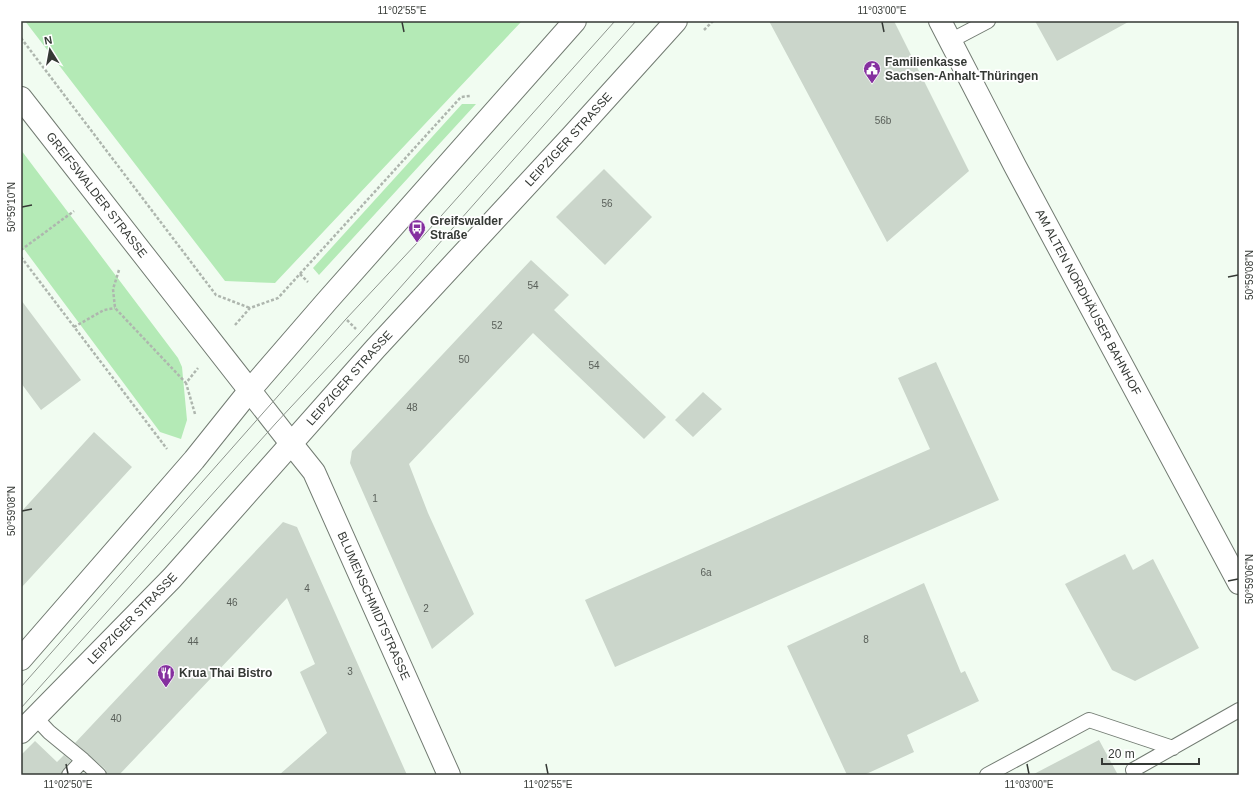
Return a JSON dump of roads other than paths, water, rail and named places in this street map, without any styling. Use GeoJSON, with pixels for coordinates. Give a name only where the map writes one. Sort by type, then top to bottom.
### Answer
{"type":"FeatureCollection","features":[{"type":"Feature","properties":{"kind":"main road"},"geometry":{"type":"LineString","coordinates":[[25,647],[194,460],[250,390],[575,21]]}},
{"type":"Feature","properties":{"kind":"main road","name":"LEIPZIGER STRASSE"},"geometry":{"type":"LineString","coordinates":[[28,724],[172,578],[290,442],[676,21]]}},
{"type":"Feature","properties":{"kind":"main road","name":"AM ALTEN NORDHÄUSER BAHNHOF"},"geometry":{"type":"LineString","coordinates":[[940,21],[1014,166],[1239,583]]}},
{"type":"Feature","properties":{"kind":"main road","name":"GREIFSWALDER STRASSE"},"geometry":{"type":"LineString","coordinates":[[21,98],[290,442]]}},
{"type":"Feature","properties":{"kind":"main road","name":"BLUMENSCHMIDTSTRASSE"},"geometry":{"type":"LineString","coordinates":[[290,442],[314,472],[449,775]]}},
{"type":"Feature","properties":{"kind":"lane"},"geometry":{"type":"LineString","coordinates":[[950,41],[988,21]]}},
{"type":"Feature","properties":{"kind":"lane"},"geometry":{"type":"LineString","coordinates":[[1136,775],[1133,770],[1239,710]]}},
{"type":"Feature","properties":{"kind":"lane"},"geometry":{"type":"LineString","coordinates":[[987,775],[1089,720],[1173,748]]}},
{"type":"Feature","properties":{"kind":"lane"},"geometry":{"type":"LineString","coordinates":[[28,724],[49,732],[99,775]]}},
{"type":"Feature","properties":{"kind":"lane"},"geometry":{"type":"LineString","coordinates":[[69,775],[83,760]]}},
{"type":"Feature","properties":{"kind":"tram line"},"geometry":{"type":"LineString","coordinates":[[21,687],[346,319],[417,243],[615,21]]}},
{"type":"Feature","properties":{"kind":"tram line"},"geometry":{"type":"LineString","coordinates":[[21,708],[276,423],[360,333],[636,21]]}},
{"type":"Feature","properties":{"kind":"place","name":"Familienkasse Sachsen-Anhalt-Thüringen"},"geometry":{"type":"Point","coordinates":[872,84]}},
{"type":"Feature","properties":{"kind":"place","name":"Greifswalder Straße"},"geometry":{"type":"Point","coordinates":[417,243]}},
{"type":"Feature","properties":{"kind":"place","name":"Krua Thai Bistro"},"geometry":{"type":"Point","coordinates":[166,688]}}]}
